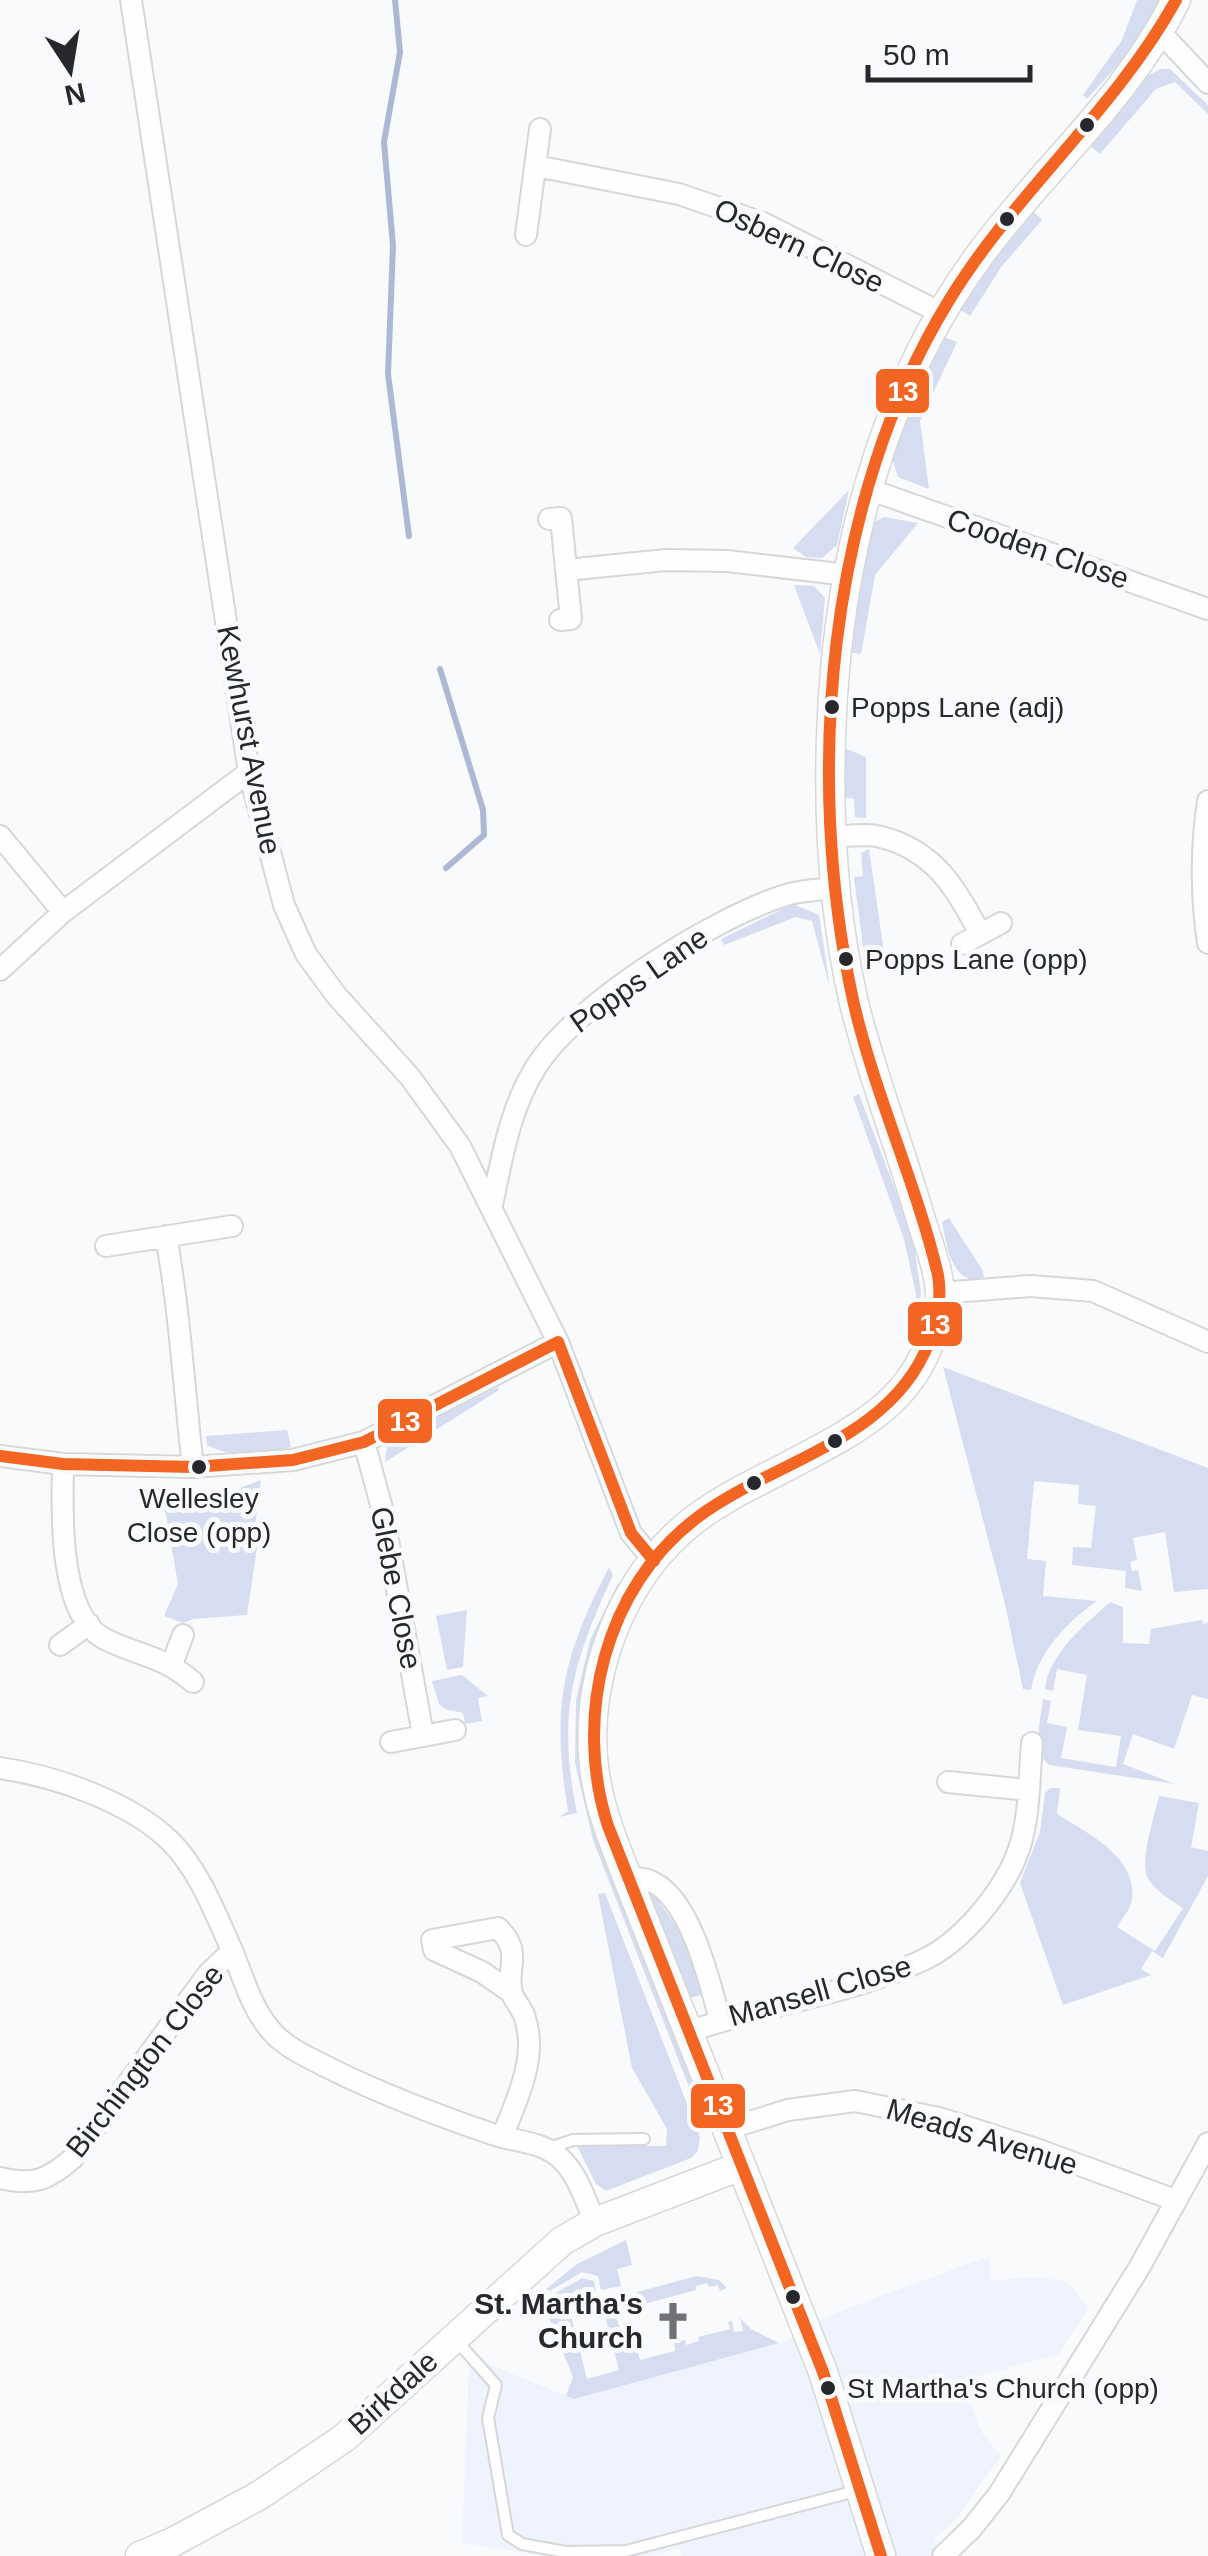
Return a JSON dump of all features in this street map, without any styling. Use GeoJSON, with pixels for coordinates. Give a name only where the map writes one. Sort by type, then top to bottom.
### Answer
{"type":"FeatureCollection","features":[{"type":"Feature","properties":{"kind":"main road"},"geometry":{"type":"LineString","coordinates":[[881,2556],[823,2372],[627,1877],[599,1795],[592,1745],[596,1693],[623,1604],[654,1560],[682,1530],[712,1508],[860,1428],[899,1396],[926,1352],[940,1293],[855,1004],[836,888],[831,772],[836,669],[848,575],[868,489],[888,430],[941,314],[980,254],[1126,84],[1176,0]]}},
{"type":"Feature","properties":{"kind":"main road","name":"Birkdale"},"geometry":{"type":"LineString","coordinates":[[140,2556],[260,2496],[344,2438],[562,2242],[595,2222],[741,2166]]}},
{"type":"Feature","properties":{"kind":"street","name":"Kewhurst Avenue"},"geometry":{"type":"LineString","coordinates":[[131,0],[249,772],[284,905],[306,954],[336,995],[410,1077],[460,1146],[558,1342],[631,1533],[654,1560]]}},
{"type":"Feature","properties":{"kind":"street"},"geometry":{"type":"LineString","coordinates":[[1160,32],[1208,84]]}},
{"type":"Feature","properties":{"kind":"street"},"geometry":{"type":"LineString","coordinates":[[526,234],[540,130]]}},
{"type":"Feature","properties":{"kind":"street","name":"Osbern Close"},"geometry":{"type":"LineString","coordinates":[[536,166],[679,194],[763,223],[941,314]]}},
{"type":"Feature","properties":{"kind":"street","name":"Cooden Close"},"geometry":{"type":"LineString","coordinates":[[868,489],[1208,609]]}},
{"type":"Feature","properties":{"kind":"street"},"geometry":{"type":"LineString","coordinates":[[549,520],[560,518],[572,619],[560,620]]}},
{"type":"Feature","properties":{"kind":"street"},"geometry":{"type":"LineString","coordinates":[[566,570],[666,560],[726,561],[848,575]]}},
{"type":"Feature","properties":{"kind":"street"},"geometry":{"type":"LineString","coordinates":[[0,970],[62,912],[249,772]]}},
{"type":"Feature","properties":{"kind":"street"},"geometry":{"type":"LineString","coordinates":[[1208,801],[1203,832],[1202,904],[1208,942]]}},
{"type":"Feature","properties":{"kind":"street"},"geometry":{"type":"LineString","coordinates":[[0,836],[62,912]]}},
{"type":"Feature","properties":{"kind":"street"},"geometry":{"type":"LineString","coordinates":[[833,837],[879,836],[934,863],[956,886],[971,939],[1001,923]]}},
{"type":"Feature","properties":{"kind":"street","name":"Popps Lane"},"geometry":{"type":"LineString","coordinates":[[492,1205],[508,1129],[535,1068],[563,1032],[672,950],[735,915],[787,894],[836,888]]}},
{"type":"Feature","properties":{"kind":"street"},"geometry":{"type":"LineString","coordinates":[[106,1246],[232,1226]]}},
{"type":"Feature","properties":{"kind":"street"},"geometry":{"type":"LineString","coordinates":[[166,1236],[180,1308],[193,1467]]}},
{"type":"Feature","properties":{"kind":"street"},"geometry":{"type":"LineString","coordinates":[[940,1293],[1031,1286],[1092,1291],[1208,1342]]}},
{"type":"Feature","properties":{"kind":"street"},"geometry":{"type":"LineString","coordinates":[[0,1456],[63,1464],[193,1467],[292,1460],[364,1442],[558,1342]]}},
{"type":"Feature","properties":{"kind":"street","name":"Glebe Close"},"geometry":{"type":"LineString","coordinates":[[364,1442],[383,1512],[423,1736]]}},
{"type":"Feature","properties":{"kind":"street"},"geometry":{"type":"LineString","coordinates":[[63,1464],[62,1533],[78,1612],[100,1637],[172,1664],[193,1682]]}},
{"type":"Feature","properties":{"kind":"street"},"geometry":{"type":"LineString","coordinates":[[60,1645],[89,1624]]}},
{"type":"Feature","properties":{"kind":"street"},"geometry":{"type":"LineString","coordinates":[[172,1664],[183,1636]]}},
{"type":"Feature","properties":{"kind":"street"},"geometry":{"type":"LineString","coordinates":[[390,1742],[455,1730]]}},
{"type":"Feature","properties":{"kind":"street","name":"Mansell Close"},"geometry":{"type":"LineString","coordinates":[[688,2032],[876,1978],[924,1960],[976,1917],[1006,1882],[1020,1846],[1032,1743]]}},
{"type":"Feature","properties":{"kind":"street"},"geometry":{"type":"LineString","coordinates":[[0,1768],[85,1790],[139,1818],[172,1843],[200,1883],[232,1950],[248,1996],[276,2036],[306,2056],[387,2097],[502,2137],[548,2148],[564,2161],[595,2222]]}},
{"type":"Feature","properties":{"kind":"street"},"geometry":{"type":"LineString","coordinates":[[948,1782],[1028,1790]]}},
{"type":"Feature","properties":{"kind":"street"},"geometry":{"type":"LineString","coordinates":[[627,1877],[652,1881],[674,1902],[694,1934],[720,2020]]}},
{"type":"Feature","properties":{"kind":"street","name":"Birchington Close"},"geometry":{"type":"LineString","coordinates":[[0,2178],[22,2183],[52,2176],[73,2158],[208,1974],[232,1950]]}},
{"type":"Feature","properties":{"kind":"street"},"geometry":{"type":"LineString","coordinates":[[502,2137],[524,2083],[530,2043],[524,2014],[511,1992]]}},
{"type":"Feature","properties":{"kind":"street","name":"Meads Avenue"},"geometry":{"type":"LineString","coordinates":[[727,2129],[788,2110],[855,2101],[939,2118],[1036,2148],[1175,2200]]}},
{"type":"Feature","properties":{"kind":"street"},"geometry":{"type":"LineString","coordinates":[[943,2556],[999,2494],[1139,2268],[1208,2143]]}},
{"type":"Feature","properties":{"kind":"lane"},"geometry":{"type":"LineString","coordinates":[[548,2148],[572,2140],[644,2139]]}},
{"type":"Feature","properties":{"kind":"lane"},"geometry":{"type":"LineString","coordinates":[[454,2338],[496,2385],[488,2418],[508,2535],[522,2544],[566,2552],[626,2551],[862,2490]]}},
{"type":"Feature","properties":{"kind":"shaded area"},"geometry":{"type":"Polygon","coordinates":[[[1137,0],[1159,0],[1136,45],[1087,99],[1083,95],[1122,40],[1137,0]]]}},
{"type":"Feature","properties":{"kind":"shaded area"},"geometry":{"type":"Polygon","coordinates":[[[1170,69],[1208,105],[1208,114],[1175,82],[1156,89],[1100,154],[1090,146],[1142,78],[1170,69]]]}},
{"type":"Feature","properties":{"kind":"shaded area"},"geometry":{"type":"Polygon","coordinates":[[[1031,209],[1042,220],[1002,266],[970,316],[957,308],[1031,209]]]}},
{"type":"Feature","properties":{"kind":"shaded area"},"geometry":{"type":"Polygon","coordinates":[[[941,336],[957,342],[920,421],[929,489],[898,477],[892,458],[941,336]]]}},
{"type":"Feature","properties":{"kind":"shaded area"},"geometry":{"type":"Polygon","coordinates":[[[849,490],[837,545],[822,558],[806,557],[793,548],[849,490]]]}},
{"type":"Feature","properties":{"kind":"shaded area"},"geometry":{"type":"Polygon","coordinates":[[[884,517],[918,523],[875,575],[861,654],[849,652],[872,523],[884,517]]]}},
{"type":"Feature","properties":{"kind":"shaded area"},"geometry":{"type":"Polygon","coordinates":[[[794,585],[814,586],[825,598],[820,654],[794,585]]]}},
{"type":"Feature","properties":{"kind":"shaded area"},"geometry":{"type":"Polygon","coordinates":[[[842,747],[866,757],[866,818],[855,817],[854,799],[842,797],[842,747]]]}},
{"type":"Feature","properties":{"kind":"shaded area"},"geometry":{"type":"Polygon","coordinates":[[[869,849],[885,959],[863,947],[854,877],[863,876],[861,853],[869,849]]]}},
{"type":"Feature","properties":{"kind":"shaded area"},"geometry":{"type":"Polygon","coordinates":[[[793,904],[819,915],[830,988],[812,921],[796,917],[724,945],[721,939],[793,904]]]}},
{"type":"Feature","properties":{"kind":"shaded area"},"geometry":{"type":"Polygon","coordinates":[[[859,1094],[913,1237],[921,1293],[916,1341],[911,1340],[916,1294],[904,1239],[853,1097],[859,1094]]]}},
{"type":"Feature","properties":{"kind":"shaded area"},"geometry":{"type":"Polygon","coordinates":[[[949,1218],[983,1271],[984,1279],[964,1276],[952,1262],[942,1222],[949,1218]]]}},
{"type":"Feature","properties":{"kind":"shaded area"},"geometry":{"type":"Polygon","coordinates":[[[943,1367],[1208,1468],[1208,1589],[1174,1592],[1165,1532],[1133,1538],[1137,1560],[1130,1562],[1132,1571],[1138,1570],[1142,1591],[1125,1588],[1126,1571],[1072,1565],[1073,1547],[1091,1548],[1096,1506],[1078,1504],[1079,1485],[1034,1481],[1027,1559],[1046,1561],[1043,1596],[1097,1601],[1055,1640],[1040,1663],[1031,1690],[1023,1689],[1005,1604],[943,1367]]]}},
{"type":"Feature","properties":{"kind":"shaded area"},"geometry":{"type":"Polygon","coordinates":[[[498,1387],[499,1390],[385,1462],[387,1447],[403,1434],[498,1387]]]}},
{"type":"Feature","properties":{"kind":"shaded area"},"geometry":{"type":"Polygon","coordinates":[[[287,1430],[291,1447],[270,1452],[238,1454],[207,1445],[206,1436],[287,1430]]]}},
{"type":"Feature","properties":{"kind":"shaded area"},"geometry":{"type":"Polygon","coordinates":[[[261,1480],[254,1534],[259,1534],[247,1615],[183,1623],[164,1616],[178,1584],[166,1514],[153,1489],[173,1493],[232,1491],[261,1480]]]}},
{"type":"Feature","properties":{"kind":"shaded area"},"geometry":{"type":"Polygon","coordinates":[[[609,1567],[613,1575],[587,1636],[572,1690],[568,1747],[577,1813],[559,1817],[568,1811],[561,1742],[564,1685],[580,1629],[609,1567]]]}},
{"type":"Feature","properties":{"kind":"shaded area"},"geometry":{"type":"Polygon","coordinates":[[[618,1583],[621,1584],[583,1700],[706,2111],[699,2113],[593,1840],[575,1763],[576,1700],[590,1640],[618,1583]]]}},
{"type":"Feature","properties":{"kind":"shaded area"},"geometry":{"type":"Polygon","coordinates":[[[1110,1602],[1123,1607],[1123,1643],[1149,1644],[1151,1629],[1202,1620],[1203,1624],[1208,1623],[1208,1699],[1192,1695],[1174,1749],[1133,1734],[1123,1764],[1175,1784],[1049,1765],[1040,1752],[1043,1699],[1051,1701],[1047,1723],[1067,1727],[1061,1758],[1116,1767],[1121,1736],[1078,1730],[1087,1675],[1057,1669],[1053,1691],[1045,1689],[1061,1652],[1110,1602]]]}},
{"type":"Feature","properties":{"kind":"shaded area"},"geometry":{"type":"Polygon","coordinates":[[[467,1610],[463,1667],[447,1670],[436,1616],[467,1610]]]}},
{"type":"Feature","properties":{"kind":"shaded area"},"geometry":{"type":"Polygon","coordinates":[[[462,1675],[488,1696],[478,1698],[482,1721],[465,1724],[463,1713],[439,1704],[432,1681],[462,1675]]]}},
{"type":"Feature","properties":{"kind":"shaded area"},"geometry":{"type":"Polygon","coordinates":[[[1050,1788],[1060,1788],[1057,1814],[1097,1839],[1121,1862],[1132,1890],[1130,1907],[1117,1927],[1155,1951],[1183,1908],[1153,1886],[1145,1868],[1159,1796],[1199,1803],[1191,1847],[1208,1851],[1208,1876],[1163,1958],[1152,1951],[1141,1969],[1151,1975],[1063,2005],[1020,1883],[1040,1832],[1045,1793],[1050,1788]]]}},
{"type":"Feature","properties":{"kind":"shaded area"},"geometry":{"type":"Polygon","coordinates":[[[651,1890],[687,1941],[702,1995],[688,1998],[648,1892],[651,1890]]]}},
{"type":"Feature","properties":{"kind":"shaded area"},"geometry":{"type":"Polygon","coordinates":[[[605,1893],[700,2137],[698,2151],[691,2158],[606,2191],[596,2184],[577,2146],[666,2146],[667,2129],[632,2068],[598,1894],[605,1893]]]}},
{"type":"Feature","properties":{"kind":"shaded area"},"geometry":{"type":"Polygon","coordinates":[[[626,2240],[632,2265],[617,2269],[621,2286],[601,2290],[598,2276],[582,2272],[550,2291],[546,2289],[577,2264],[626,2240]]]}},
{"type":"Feature","properties":{"kind":"shaded area"},"geometry":{"type":"Polygon","coordinates":[[[990,2256],[990,2281],[1034,2277],[1066,2281],[1089,2307],[1058,2354],[962,2381],[982,2433],[1001,2456],[955,2520],[934,2539],[940,2556],[682,2556],[680,2548],[649,2556],[547,2556],[462,2543],[469,2367],[482,2358],[490,2365],[574,2399],[779,2343],[821,2326],[819,2321],[848,2308],[990,2256]]]}},
{"type":"Feature","properties":{"kind":"shaded area"},"geometry":{"type":"Polygon","coordinates":[[[697,2276],[719,2280],[727,2288],[720,2291],[718,2285],[709,2287],[707,2283],[696,2286],[696,2290],[640,2305],[637,2292],[697,2276]]]}},
{"type":"Feature","properties":{"kind":"shaded area"},"geometry":{"type":"Polygon","coordinates":[[[582,2278],[594,2281],[596,2292],[567,2300],[587,2379],[619,2370],[600,2297],[609,2295],[625,2344],[635,2342],[640,2360],[675,2351],[674,2343],[685,2340],[686,2345],[699,2341],[698,2337],[730,2329],[728,2322],[732,2321],[734,2332],[743,2331],[740,2318],[751,2329],[779,2343],[574,2399],[566,2396],[573,2377],[542,2301],[582,2278]]]}},
{"type":"Feature","properties":{"kind":"waterway"},"geometry":{"type":"LineString","coordinates":[[395,0],[400,52],[384,142],[393,246],[388,374],[409,536]]}},
{"type":"Feature","properties":{"kind":"waterway"},"geometry":{"type":"LineString","coordinates":[[440,669],[483,810],[484,835],[446,868]]}},
{"type":"Feature","properties":{"kind":"transit line","name":"13"},"geometry":{"type":"LineString","coordinates":[[881,2556],[823,2372],[608,1826],[598,1785],[596,1699],[619,1617],[639,1580],[666,1546],[698,1517],[729,1497],[829,1445],[888,1403],[912,1375],[932,1334],[939,1301],[938,1275],[862,1035],[838,914],[830,824],[830,733],[837,641],[852,551],[875,463],[907,380],[948,302],[1003,225],[1124,79],[1176,0]]}},
{"type":"Feature","properties":{"kind":"transit line","name":"13"},"geometry":{"type":"LineString","coordinates":[[0,1456],[63,1464],[193,1467],[293,1460],[364,1442],[558,1342],[631,1533],[654,1561]]}},
{"type":"Feature","properties":{"kind":"place","name":"Popps Lane (adj)"},"geometry":{"type":"Point","coordinates":[832,707]}},
{"type":"Feature","properties":{"kind":"place","name":"Popps Lane (opp)"},"geometry":{"type":"Point","coordinates":[846,959]}},
{"type":"Feature","properties":{"kind":"place","name":"Wellesley Close (opp)"},"geometry":{"type":"Point","coordinates":[199,1467]}},
{"type":"Feature","properties":{"kind":"place","name":"St. Martha's Church"},"geometry":{"type":"Point","coordinates":[673,2321]}},
{"type":"Feature","properties":{"kind":"place","name":"St Martha's Church (opp)"},"geometry":{"type":"Point","coordinates":[828,2388]}}]}
